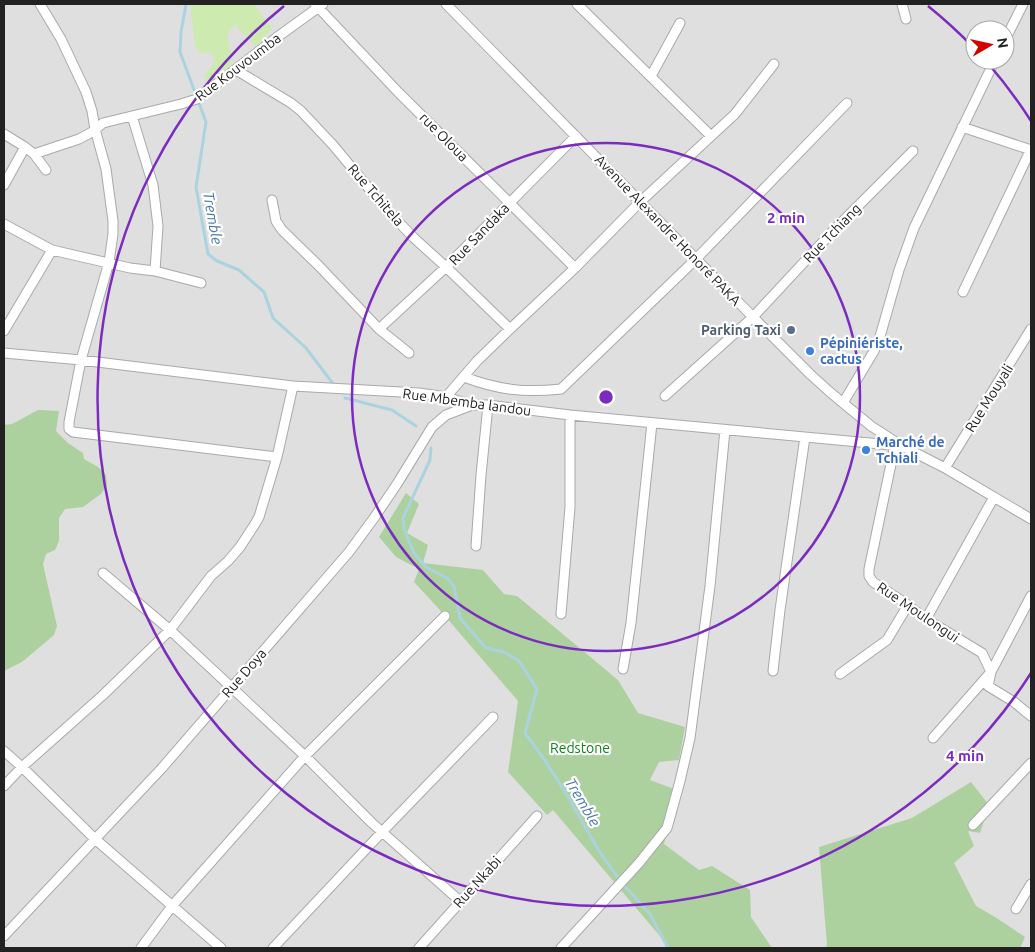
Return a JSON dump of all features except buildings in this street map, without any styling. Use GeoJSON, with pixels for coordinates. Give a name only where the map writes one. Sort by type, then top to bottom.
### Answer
{"type":"FeatureCollection","features":[{"type":"Feature","properties":{"kind":"street"},"geometry":{"type":"LineString","coordinates":[[40,4],[61,38],[86,92],[106,169],[114,221],[109,262],[81,360],[69,429],[74,432],[276,457]]}},
{"type":"Feature","properties":{"kind":"street","name":"Avenue Alexandre Honoré PAKA"},"geometry":{"type":"LineString","coordinates":[[446,4],[753,317],[842,403],[898,446],[945,468],[1031,519]]}},
{"type":"Feature","properties":{"kind":"street"},"geometry":{"type":"LineString","coordinates":[[577,4],[711,136]]}},
{"type":"Feature","properties":{"kind":"street"},"geometry":{"type":"LineString","coordinates":[[902,4],[906,19]]}},
{"type":"Feature","properties":{"kind":"street"},"geometry":{"type":"LineString","coordinates":[[1015,20],[1023,4]]}},
{"type":"Feature","properties":{"kind":"street","name":"Rue Kouvoumba"},"geometry":{"type":"LineString","coordinates":[[34,154],[79,140],[103,123],[197,99],[319,5]]}},
{"type":"Feature","properties":{"kind":"street","name":"rue Oloua"},"geometry":{"type":"LineString","coordinates":[[319,5],[398,92],[575,268]]}},
{"type":"Feature","properties":{"kind":"street"},"geometry":{"type":"LineString","coordinates":[[651,76],[680,23]]}},
{"type":"Feature","properties":{"kind":"street"},"geometry":{"type":"LineString","coordinates":[[446,397],[510,329],[575,268],[640,202],[735,114],[774,64]]}},
{"type":"Feature","properties":{"kind":"street","name":"Rue Tchitela"},"geometry":{"type":"LineString","coordinates":[[236,70],[301,111],[333,145],[391,215],[510,329]]}},
{"type":"Feature","properties":{"kind":"street"},"geometry":{"type":"LineString","coordinates":[[842,403],[879,340],[899,270],[914,228],[990,70]]}},
{"type":"Feature","properties":{"kind":"street"},"geometry":{"type":"LineString","coordinates":[[464,377],[485,384],[520,391],[541,392],[562,389],[696,259],[848,102]]}},
{"type":"Feature","properties":{"kind":"street"},"geometry":{"type":"LineString","coordinates":[[132,116],[154,185],[158,226],[155,271]]}},
{"type":"Feature","properties":{"kind":"street"},"geometry":{"type":"LineString","coordinates":[[962,127],[1031,149],[963,292]]}},
{"type":"Feature","properties":{"kind":"street"},"geometry":{"type":"LineString","coordinates":[[4,134],[34,154],[46,170]]}},
{"type":"Feature","properties":{"kind":"street","name":"Rue Sandaka"},"geometry":{"type":"LineString","coordinates":[[380,329],[446,267],[576,136]]}},
{"type":"Feature","properties":{"kind":"street"},"geometry":{"type":"LineString","coordinates":[[4,185],[25,147]]}},
{"type":"Feature","properties":{"kind":"street","name":"Rue Tchiang"},"geometry":{"type":"LineString","coordinates":[[665,396],[753,317],[832,232],[913,151]]}},
{"type":"Feature","properties":{"kind":"street"},"geometry":{"type":"LineString","coordinates":[[272,200],[276,220],[282,230],[380,329],[409,353]]}},
{"type":"Feature","properties":{"kind":"street"},"geometry":{"type":"LineString","coordinates":[[4,224],[52,250],[130,268],[155,271],[201,283]]}},
{"type":"Feature","properties":{"kind":"street"},"geometry":{"type":"LineString","coordinates":[[4,331],[52,250]]}},
{"type":"Feature","properties":{"kind":"street","name":"Rue Mouyali"},"geometry":{"type":"LineString","coordinates":[[945,468],[1031,328]]}},
{"type":"Feature","properties":{"kind":"street","name":"Rue Mbemba landou"},"geometry":{"type":"LineString","coordinates":[[4,353],[81,360],[293,386],[419,393],[446,397],[472,405],[488,405],[570,415],[898,446]]}},
{"type":"Feature","properties":{"kind":"street"},"geometry":{"type":"LineString","coordinates":[[4,786],[22,767],[104,695],[170,630],[211,576],[240,547],[255,524],[276,457],[293,386]]}},
{"type":"Feature","properties":{"kind":"street","name":"Rue Doya"},"geometry":{"type":"LineString","coordinates":[[4,936],[162,768],[348,552],[397,484],[432,427],[446,415],[472,405]]}},
{"type":"Feature","properties":{"kind":"street"},"geometry":{"type":"LineString","coordinates":[[476,546],[488,405]]}},
{"type":"Feature","properties":{"kind":"street"},"geometry":{"type":"LineString","coordinates":[[561,614],[570,507],[570,415]]}},
{"type":"Feature","properties":{"kind":"street"},"geometry":{"type":"LineString","coordinates":[[623,669],[631,623],[652,423]]}},
{"type":"Feature","properties":{"kind":"street"},"geometry":{"type":"LineString","coordinates":[[561,948],[639,863],[667,828],[690,738],[710,586],[726,430]]}},
{"type":"Feature","properties":{"kind":"street"},"geometry":{"type":"LineString","coordinates":[[773,671],[805,437]]}},
{"type":"Feature","properties":{"kind":"street","name":"Rue Moulongui"},"geometry":{"type":"LineString","coordinates":[[898,446],[869,568],[869,576],[873,582],[926,619],[982,654],[991,672],[988,686],[1014,702],[1031,716]]}},
{"type":"Feature","properties":{"kind":"street"},"geometry":{"type":"LineString","coordinates":[[926,619],[994,496]]}},
{"type":"Feature","properties":{"kind":"street"},"geometry":{"type":"LineString","coordinates":[[103,573],[170,630],[305,756],[382,832],[460,902]]}},
{"type":"Feature","properties":{"kind":"street"},"geometry":{"type":"LineString","coordinates":[[934,738],[991,672],[1031,596]]}},
{"type":"Feature","properties":{"kind":"street"},"geometry":{"type":"LineString","coordinates":[[840,674],[887,640],[908,605]]}},
{"type":"Feature","properties":{"kind":"street"},"geometry":{"type":"LineString","coordinates":[[140,948],[172,906],[305,756],[445,616]]}},
{"type":"Feature","properties":{"kind":"street"},"geometry":{"type":"LineString","coordinates":[[273,948],[493,717]]}},
{"type":"Feature","properties":{"kind":"street"},"geometry":{"type":"LineString","coordinates":[[4,751],[95,839],[221,948]]}},
{"type":"Feature","properties":{"kind":"street"},"geometry":{"type":"LineString","coordinates":[[973,825],[1031,764]]}},
{"type":"Feature","properties":{"kind":"street","name":"Rue Nkabi"},"geometry":{"type":"LineString","coordinates":[[418,948],[537,816]]}},
{"type":"Feature","properties":{"kind":"street"},"geometry":{"type":"LineString","coordinates":[[1016,909],[1031,884]]}},
{"type":"Feature","properties":{"kind":"shaded area"},"geometry":{"type":"Polygon","coordinates":[[[4,4],[1031,4],[1031,948],[4,948],[4,4]]]}},
{"type":"Feature","properties":{"kind":"green space"},"geometry":{"type":"Polygon","coordinates":[[[190,4],[253,4],[272,28],[256,47],[235,25],[227,34],[233,62],[209,85],[204,76],[215,61],[211,52],[201,54],[195,46],[190,4]]]}},
{"type":"Feature","properties":{"kind":"green space"},"geometry":{"type":"Polygon","coordinates":[[[38,410],[59,411],[56,431],[68,443],[83,453],[84,459],[98,467],[106,475],[107,485],[101,494],[83,507],[65,509],[59,518],[59,541],[55,550],[46,554],[43,564],[57,626],[54,635],[22,662],[4,671],[4,425],[12,424],[38,410]]]}},
{"type":"Feature","properties":{"kind":"green space","name":"Redstone"},"geometry":{"type":"Polygon","coordinates":[[[406,493],[419,504],[407,533],[428,545],[423,563],[483,570],[504,594],[517,596],[618,680],[638,713],[685,727],[679,760],[659,762],[650,780],[677,790],[664,844],[699,870],[712,866],[750,890],[751,917],[772,948],[670,948],[553,810],[547,815],[508,772],[518,701],[414,582],[419,569],[396,557],[379,537],[406,493]]]}},
{"type":"Feature","properties":{"kind":"green space"},"geometry":{"type":"Polygon","coordinates":[[[971,782],[989,805],[980,833],[968,831],[974,846],[954,863],[976,906],[1025,937],[1020,948],[826,948],[819,847],[912,818],[971,782]]]}},
{"type":"Feature","properties":{"kind":"waterway","name":"Tremble"},"geometry":{"type":"LineString","coordinates":[[186,4],[180,52],[206,122],[196,187],[208,254],[217,261],[239,270],[264,292],[273,318],[306,348],[334,385]]}},
{"type":"Feature","properties":{"kind":"waterway","name":"Tremble"},"geometry":{"type":"LineString","coordinates":[[345,398],[392,410],[416,426]]}},
{"type":"Feature","properties":{"kind":"waterway","name":"Tremble"},"geometry":{"type":"LineString","coordinates":[[431,448],[430,460],[403,518],[404,529],[414,553],[427,568],[447,578],[454,586],[460,618],[486,648],[504,652],[519,661],[537,689],[525,733],[567,795],[599,851],[621,882],[650,914],[668,948]]}},
{"type":"Feature","properties":{"kind":"place","name":"Parking Taxi"},"geometry":{"type":"Point","coordinates":[791,330]}},
{"type":"Feature","properties":{"kind":"place","name":"Pépiniériste, cactus"},"geometry":{"type":"Point","coordinates":[810,351]}},
{"type":"Feature","properties":{"kind":"place","name":"Marché de Tchiali"},"geometry":{"type":"Point","coordinates":[866,450]}}]}
